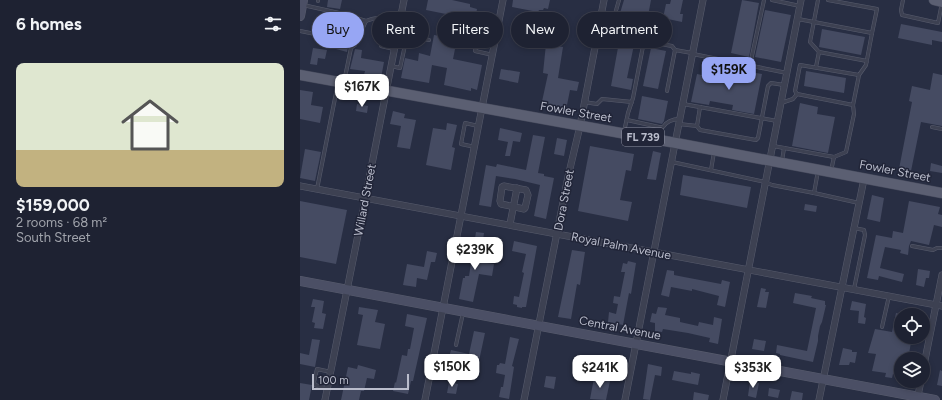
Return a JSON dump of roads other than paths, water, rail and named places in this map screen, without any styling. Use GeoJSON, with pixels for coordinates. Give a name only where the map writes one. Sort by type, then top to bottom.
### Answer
{"type":"FeatureCollection","features":[{"type":"Feature","properties":{"kind":"main road"},"geometry":{"type":"LineString","coordinates":[[934,0],[942,2]]}},
{"type":"Feature","properties":{"kind":"main road","name":"Fowler Street"},"geometry":{"type":"LineString","coordinates":[[300,75],[715,150],[942,193]]}},
{"type":"Feature","properties":{"kind":"street","name":"Willard Street"},"geometry":{"type":"LineString","coordinates":[[402,12],[404,0]]}},
{"type":"Feature","properties":{"kind":"street"},"geometry":{"type":"LineString","coordinates":[[502,12],[504,0]]}},
{"type":"Feature","properties":{"kind":"street","name":"Dora Street"},"geometry":{"type":"LineString","coordinates":[[601,12],[604,0]]}},
{"type":"Feature","properties":{"kind":"street"},"geometry":{"type":"LineString","coordinates":[[625,400],[703,0]]}},
{"type":"Feature","properties":{"kind":"street"},"geometry":{"type":"LineString","coordinates":[[300,16],[302,2]]}},
{"type":"Feature","properties":{"kind":"street"},"geometry":{"type":"LineString","coordinates":[[723,400],[801,3]]}},
{"type":"Feature","properties":{"kind":"street"},"geometry":{"type":"LineString","coordinates":[[425,400],[494,48]]}},
{"type":"Feature","properties":{"kind":"street","name":"Dora Street"},"geometry":{"type":"LineString","coordinates":[[524,400],[580,126],[594,48]]}},
{"type":"Feature","properties":{"kind":"street","name":"Willard Street"},"geometry":{"type":"LineString","coordinates":[[325,400],[366,198],[394,49]]}},
{"type":"Feature","properties":{"kind":"street"},"geometry":{"type":"LineString","coordinates":[[819,400],[864,179]]}},
{"type":"Feature","properties":{"kind":"street","name":"Royal Palm Avenue"},"geometry":{"type":"LineString","coordinates":[[300,186],[939,305]]}},
{"type":"Feature","properties":{"kind":"street"},"geometry":{"type":"LineString","coordinates":[[502,187],[517,188],[526,190],[528,195],[524,209],[501,204],[502,187]]}},
{"type":"Feature","properties":{"kind":"street"},"geometry":{"type":"LineString","coordinates":[[510,224],[517,188]]}},
{"type":"Feature","properties":{"kind":"street"},"geometry":{"type":"LineString","coordinates":[[927,352],[939,305],[942,275]]}},
{"type":"Feature","properties":{"kind":"street","name":"Central Avenue"},"geometry":{"type":"LineString","coordinates":[[300,281],[824,379],[917,398],[935,400]]}},
{"type":"Feature","properties":{"kind":"street"},"geometry":{"type":"LineString","coordinates":[[917,398],[919,388]]}},
{"type":"Feature","properties":{"kind":"lane"},"geometry":{"type":"LineString","coordinates":[[616,12],[619,0]]}},
{"type":"Feature","properties":{"kind":"lane"},"geometry":{"type":"LineString","coordinates":[[750,65],[764,0]]}},
{"type":"Feature","properties":{"kind":"lane"},"geometry":{"type":"LineString","coordinates":[[772,0],[801,3]]}},
{"type":"Feature","properties":{"kind":"lane"},"geometry":{"type":"LineString","coordinates":[[818,0],[810,42],[819,52],[867,61]]}},
{"type":"Feature","properties":{"kind":"lane"},"geometry":{"type":"LineString","coordinates":[[772,146],[834,157],[846,152],[854,114],[853,105],[859,75],[866,65],[877,9],[828,0]]}},
{"type":"Feature","properties":{"kind":"lane"},"geometry":{"type":"LineString","coordinates":[[903,0],[901,10],[902,15],[938,23],[942,2]]}},
{"type":"Feature","properties":{"kind":"lane"},"geometry":{"type":"LineString","coordinates":[[302,2],[366,21],[372,19]]}},
{"type":"Feature","properties":{"kind":"lane"},"geometry":{"type":"LineString","coordinates":[[798,18],[872,33]]}},
{"type":"Feature","properties":{"kind":"lane"},"geometry":{"type":"LineString","coordinates":[[317,189],[341,83],[351,48],[356,45],[366,21]]}},
{"type":"Feature","properties":{"kind":"lane"},"geometry":{"type":"LineString","coordinates":[[300,30],[312,33]]}},
{"type":"Feature","properties":{"kind":"lane"},"geometry":{"type":"LineString","coordinates":[[672,46],[675,50],[787,73]]}},
{"type":"Feature","properties":{"kind":"lane"},"geometry":{"type":"LineString","coordinates":[[389,48],[394,49]]}},
{"type":"Feature","properties":{"kind":"lane"},"geometry":{"type":"LineString","coordinates":[[391,66],[400,68],[404,48]]}},
{"type":"Feature","properties":{"kind":"lane"},"geometry":{"type":"LineString","coordinates":[[476,48],[475,51],[493,55]]}},
{"type":"Feature","properties":{"kind":"lane"},"geometry":{"type":"LineString","coordinates":[[624,134],[643,48]]}},
{"type":"Feature","properties":{"kind":"lane"},"geometry":{"type":"LineString","coordinates":[[667,90],[675,50]]}},
{"type":"Feature","properties":{"kind":"lane"},"geometry":{"type":"LineString","coordinates":[[816,67],[819,52]]}},
{"type":"Feature","properties":{"kind":"lane"},"geometry":{"type":"LineString","coordinates":[[797,94],[795,91],[800,65],[859,75]]}},
{"type":"Feature","properties":{"kind":"lane"},"geometry":{"type":"LineString","coordinates":[[627,120],[659,127],[664,126],[668,121],[679,121],[697,126],[700,130],[756,140],[758,138],[768,86],[771,83],[785,85]]}},
{"type":"Feature","properties":{"kind":"lane"},"geometry":{"type":"LineString","coordinates":[[781,103],[793,99],[797,94]]}},
{"type":"Feature","properties":{"kind":"lane"},"geometry":{"type":"LineString","coordinates":[[797,94],[853,105]]}},
{"type":"Feature","properties":{"kind":"lane"},"geometry":{"type":"LineString","coordinates":[[584,102],[597,104],[602,99],[632,102]]}},
{"type":"Feature","properties":{"kind":"lane"},"geometry":{"type":"LineString","coordinates":[[683,104],[777,121]]}},
{"type":"Feature","properties":{"kind":"lane"},"geometry":{"type":"LineString","coordinates":[[697,126],[700,107]]}},
{"type":"Feature","properties":{"kind":"lane"},"geometry":{"type":"LineString","coordinates":[[475,147],[461,144],[466,123],[479,126]]}},
{"type":"Feature","properties":{"kind":"lane"},"geometry":{"type":"LineString","coordinates":[[932,127],[942,129]]}},
{"type":"Feature","properties":{"kind":"lane"},"geometry":{"type":"LineString","coordinates":[[781,163],[784,148]]}},
{"type":"Feature","properties":{"kind":"lane"},"geometry":{"type":"LineString","coordinates":[[711,170],[715,150]]}},
{"type":"Feature","properties":{"kind":"lane"},"geometry":{"type":"LineString","coordinates":[[831,173],[834,157]]}},
{"type":"Feature","properties":{"kind":"lane"},"geometry":{"type":"LineString","coordinates":[[672,162],[859,203]]}},
{"type":"Feature","properties":{"kind":"lane"},"geometry":{"type":"LineString","coordinates":[[814,193],[818,170]]}},
{"type":"Feature","properties":{"kind":"lane"},"geometry":{"type":"LineString","coordinates":[[854,228],[864,230],[865,235],[854,289]]}},
{"type":"Feature","properties":{"kind":"lane"},"geometry":{"type":"LineString","coordinates":[[912,246],[932,250],[942,248]]}},
{"type":"Feature","properties":{"kind":"lane"},"geometry":{"type":"LineString","coordinates":[[882,327],[889,296]]}},
{"type":"Feature","properties":{"kind":"lane"},"geometry":{"type":"LineString","coordinates":[[456,345],[463,311]]}},
{"type":"Feature","properties":{"kind":"lane"},"geometry":{"type":"LineString","coordinates":[[327,389],[319,387],[314,382],[317,369],[331,372]]}}]}
